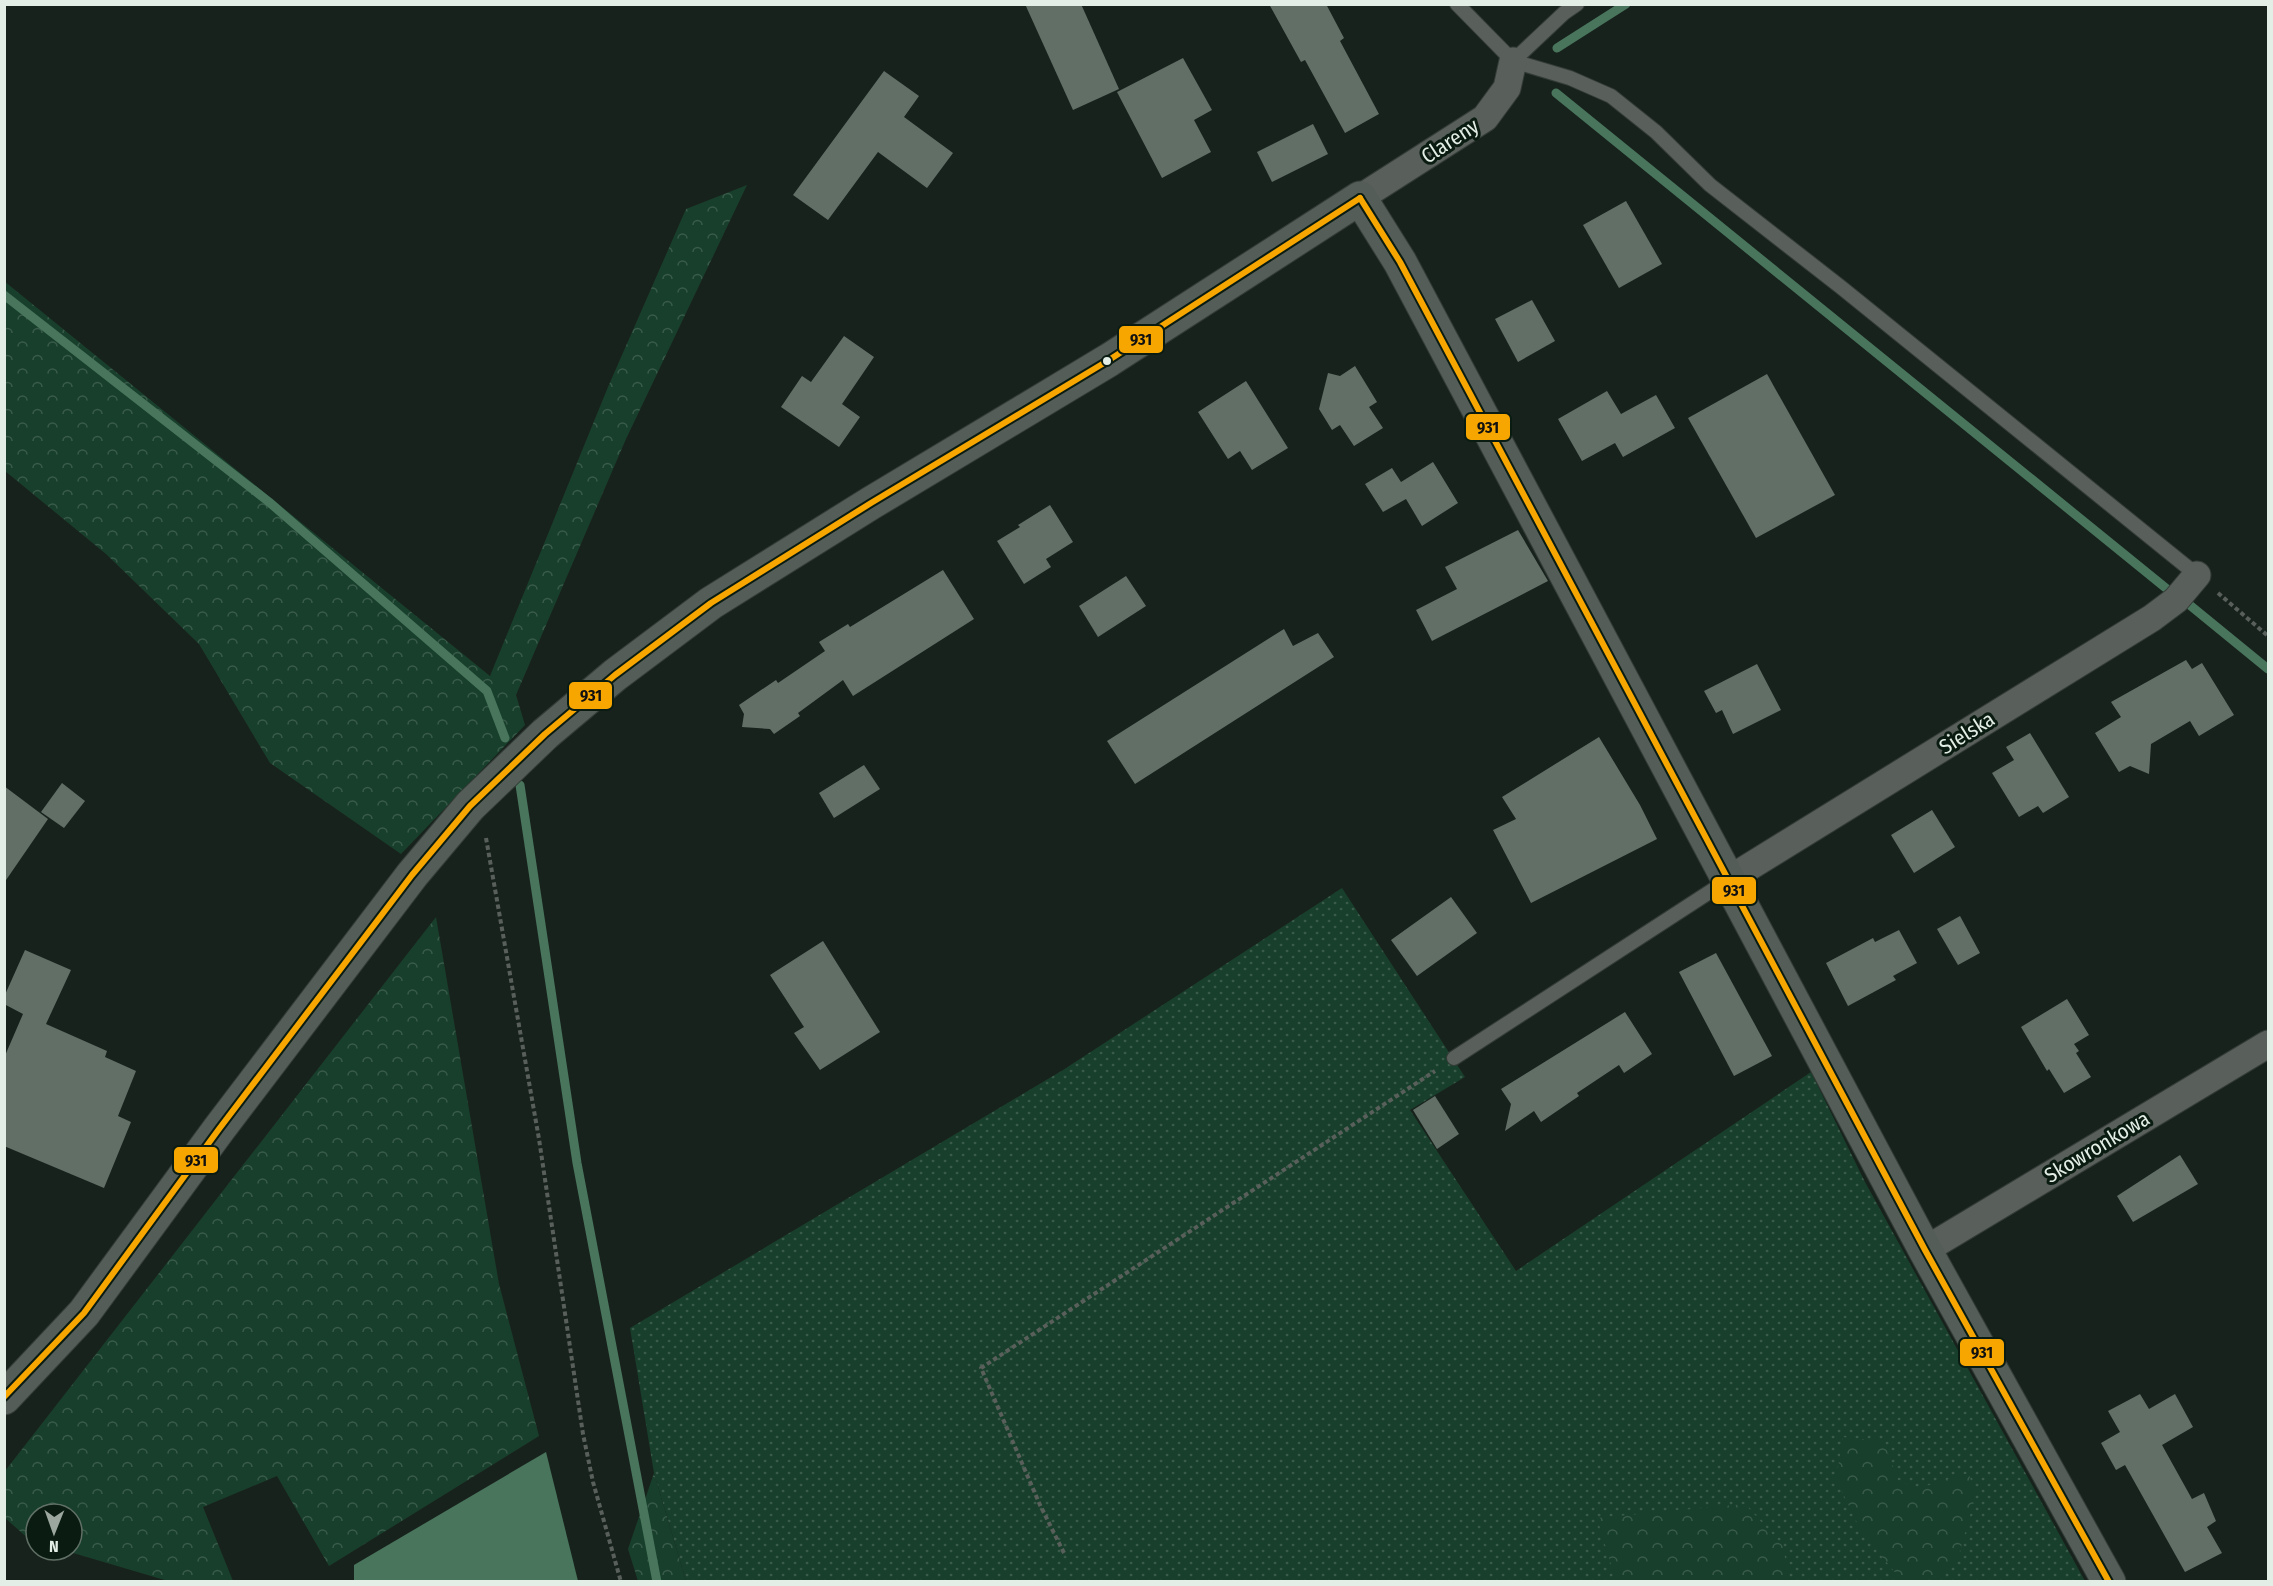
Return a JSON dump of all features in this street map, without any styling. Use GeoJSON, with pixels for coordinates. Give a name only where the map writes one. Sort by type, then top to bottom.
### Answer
{"type":"FeatureCollection","features":[{"type":"Feature","properties":{"kind":"street","name":"Clareny"},"geometry":{"type":"LineString","coordinates":[[1360,198],[1485,118],[1507,88],[1514,61]]}},
{"type":"Feature","properties":{"kind":"street"},"geometry":{"type":"LineString","coordinates":[[4,1398],[84,1313],[219,1129],[405,884],[470,806],[545,734],[615,675],[711,603],[871,502],[1109,360],[1360,198],[1400,262],[1925,1250],[2109,1581]]}},
{"type":"Feature","properties":{"kind":"street","name":"Sielska"},"geometry":{"type":"LineString","coordinates":[[1728,880],[2152,618],[2176,600],[2197,575]]}},
{"type":"Feature","properties":{"kind":"street","name":"Skowronkowa"},"geometry":{"type":"LineString","coordinates":[[1925,1250],[2268,1044]]}},
{"type":"Feature","properties":{"kind":"lane"},"geometry":{"type":"LineString","coordinates":[[1457,4],[1514,61],[1570,78],[1611,96],[1656,132],[1710,185],[1842,288],[2197,575]]}},
{"type":"Feature","properties":{"kind":"lane","name":"Clareny"},"geometry":{"type":"LineString","coordinates":[[1514,61],[1563,13],[1577,4]]}},
{"type":"Feature","properties":{"kind":"lane"},"geometry":{"type":"LineString","coordinates":[[1454,1058],[1728,880]]}},
{"type":"Feature","properties":{"kind":"path"},"geometry":{"type":"LineString","coordinates":[[2197,575],[2268,636]]}},
{"type":"Feature","properties":{"kind":"path"},"geometry":{"type":"LineString","coordinates":[[470,806],[484,828],[487,839],[539,1139],[583,1434],[593,1482],[621,1581]]}},
{"type":"Feature","properties":{"kind":"path"},"geometry":{"type":"LineString","coordinates":[[1064,1553],[1040,1505],[981,1368],[1454,1058]]}},
{"type":"Feature","properties":{"kind":"green space"},"geometry":{"type":"Polygon","coordinates":[[[747,185],[626,439],[516,695],[525,725],[401,854],[270,763],[199,644],[106,554],[5,471],[4,281],[490,676],[608,387],[686,209],[747,185]]]}},
{"type":"Feature","properties":{"kind":"green space"},"geometry":{"type":"Polygon","coordinates":[[[1342,888],[1465,1077],[1410,1110],[1516,1271],[1811,1072],[1865,1182],[2085,1581],[686,1581],[654,1473],[630,1328],[1063,1070],[1342,888]]]}},
{"type":"Feature","properties":{"kind":"green space"},"geometry":{"type":"Polygon","coordinates":[[[436,917],[499,1284],[539,1436],[329,1566],[277,1476],[203,1507],[233,1581],[168,1581],[84,1556],[84,1502],[24,1502],[24,1535],[5,1518],[5,1471],[436,917]]]}},
{"type":"Feature","properties":{"kind":"green space"},"geometry":{"type":"Polygon","coordinates":[[[1843,1437],[1884,1442],[1898,1480],[1916,1489],[1969,1473],[1975,1498],[1958,1558],[1942,1575],[1916,1581],[1902,1581],[1861,1531],[1836,1479],[1843,1437]]]}},
{"type":"Feature","properties":{"kind":"green space"},"geometry":{"type":"Polygon","coordinates":[[[654,1473],[686,1581],[638,1581],[628,1549],[654,1473]]]}},
{"type":"Feature","properties":{"kind":"green space"},"geometry":{"type":"Polygon","coordinates":[[[1745,1504],[1783,1546],[1789,1581],[1616,1581],[1597,1518],[1745,1504]]]}},
{"type":"Feature","properties":{"kind":"shaded area"},"geometry":{"type":"Polygon","coordinates":[[[546,1452],[578,1581],[354,1581],[354,1565],[546,1452]]]}},
{"type":"Feature","properties":{"kind":"building"},"geometry":{"type":"Polygon","coordinates":[[[1025,4],[1081,4],[1119,89],[1073,110],[1025,4]]]}},
{"type":"Feature","properties":{"kind":"building"},"geometry":{"type":"Polygon","coordinates":[[[1269,4],[1326,4],[1344,38],[1340,41],[1379,114],[1345,133],[1305,60],[1301,62],[1269,4]]]}},
{"type":"Feature","properties":{"kind":"building"},"geometry":{"type":"Polygon","coordinates":[[[1183,58],[1212,110],[1194,120],[1211,152],[1162,178],[1117,92],[1183,58]]]}},
{"type":"Feature","properties":{"kind":"building"},"geometry":{"type":"Polygon","coordinates":[[[884,71],[919,96],[904,117],[953,153],[927,188],[878,152],[828,220],[793,195],[884,71]]]}},
{"type":"Feature","properties":{"kind":"building"},"geometry":{"type":"Polygon","coordinates":[[[1313,124],[1328,154],[1272,182],[1257,152],[1313,124]]]}},
{"type":"Feature","properties":{"kind":"building"},"geometry":{"type":"Polygon","coordinates":[[[1626,201],[1662,264],[1619,288],[1583,225],[1626,201]]]}},
{"type":"Feature","properties":{"kind":"building"},"geometry":{"type":"Polygon","coordinates":[[[1532,300],[1555,341],[1518,362],[1495,319],[1532,300]]]}},
{"type":"Feature","properties":{"kind":"building"},"geometry":{"type":"Polygon","coordinates":[[[844,336],[874,357],[842,404],[860,417],[839,447],[781,407],[802,376],[811,382],[844,336]]]}},
{"type":"Feature","properties":{"kind":"building"},"geometry":{"type":"Polygon","coordinates":[[[1355,366],[1377,402],[1369,407],[1383,428],[1354,446],[1340,425],[1332,430],[1319,409],[1328,373],[1340,376],[1355,366]]]}},
{"type":"Feature","properties":{"kind":"building"},"geometry":{"type":"Polygon","coordinates":[[[1767,374],[1835,495],[1756,538],[1688,418],[1767,374]]]}},
{"type":"Feature","properties":{"kind":"building"},"geometry":{"type":"Polygon","coordinates":[[[1246,381],[1288,448],[1252,470],[1240,451],[1228,459],[1198,412],[1246,381]]]}},
{"type":"Feature","properties":{"kind":"building"},"geometry":{"type":"Polygon","coordinates":[[[1607,391],[1621,414],[1656,395],[1675,428],[1623,457],[1615,443],[1582,461],[1558,419],[1607,391]]]}},
{"type":"Feature","properties":{"kind":"building"},"geometry":{"type":"Polygon","coordinates":[[[1433,462],[1458,503],[1422,526],[1406,499],[1383,512],[1365,484],[1392,468],[1401,482],[1433,462]]]}},
{"type":"Feature","properties":{"kind":"building"},"geometry":{"type":"Polygon","coordinates":[[[1050,505],[1073,542],[1046,559],[1051,567],[1024,584],[997,541],[1050,505]]]}},
{"type":"Feature","properties":{"kind":"building"},"geometry":{"type":"Polygon","coordinates":[[[1518,530],[1548,581],[1432,641],[1416,610],[1457,589],[1445,567],[1518,530]]]}},
{"type":"Feature","properties":{"kind":"building"},"geometry":{"type":"Polygon","coordinates":[[[943,570],[974,619],[853,696],[843,680],[798,713],[800,716],[774,734],[770,729],[742,727],[744,714],[739,705],[776,680],[778,683],[825,651],[819,642],[848,624],[850,627],[943,570]]]}},
{"type":"Feature","properties":{"kind":"building"},"geometry":{"type":"Polygon","coordinates":[[[1126,576],[1146,606],[1098,637],[1079,606],[1126,576]]]}},
{"type":"Feature","properties":{"kind":"building"},"geometry":{"type":"Polygon","coordinates":[[[1284,629],[1293,646],[1318,633],[1334,657],[1135,784],[1107,741],[1284,629]]]}},
{"type":"Feature","properties":{"kind":"building"},"geometry":{"type":"Polygon","coordinates":[[[2186,660],[2192,669],[2202,663],[2234,715],[2199,736],[2190,721],[2151,744],[2149,774],[2130,766],[2119,772],[2095,733],[2121,717],[2111,702],[2186,660]]]}},
{"type":"Feature","properties":{"kind":"building"},"geometry":{"type":"Polygon","coordinates":[[[1757,664],[1781,710],[1733,734],[1722,710],[1716,713],[1704,691],[1757,664]]]}},
{"type":"Feature","properties":{"kind":"building"},"geometry":{"type":"Polygon","coordinates":[[[2030,733],[2069,797],[2043,813],[2038,806],[2019,817],[1992,773],[2014,760],[2006,747],[2030,733]]]}},
{"type":"Feature","properties":{"kind":"building"},"geometry":{"type":"Polygon","coordinates":[[[1599,737],[1640,805],[1657,839],[1531,903],[1493,830],[1516,819],[1502,797],[1599,737]]]}},
{"type":"Feature","properties":{"kind":"building"},"geometry":{"type":"Polygon","coordinates":[[[864,765],[880,789],[834,818],[819,793],[864,765]]]}},
{"type":"Feature","properties":{"kind":"building"},"geometry":{"type":"Polygon","coordinates":[[[62,783],[85,801],[64,828],[41,812],[62,783]]]}},
{"type":"Feature","properties":{"kind":"building"},"geometry":{"type":"Polygon","coordinates":[[[4,786],[48,819],[4,883],[4,786]]]}},
{"type":"Feature","properties":{"kind":"building"},"geometry":{"type":"Polygon","coordinates":[[[1932,810],[1955,847],[1914,873],[1891,835],[1932,810]]]}},
{"type":"Feature","properties":{"kind":"building"},"geometry":{"type":"Polygon","coordinates":[[[1451,897],[1477,933],[1417,976],[1391,940],[1451,897]]]}},
{"type":"Feature","properties":{"kind":"building"},"geometry":{"type":"Polygon","coordinates":[[[1960,916],[1980,953],[1958,965],[1937,929],[1960,916]]]}},
{"type":"Feature","properties":{"kind":"building"},"geometry":{"type":"Polygon","coordinates":[[[1899,930],[1917,963],[1893,976],[1896,980],[1848,1006],[1826,963],[1873,938],[1875,942],[1899,930]]]}},
{"type":"Feature","properties":{"kind":"building"},"geometry":{"type":"Polygon","coordinates":[[[823,941],[880,1032],[820,1070],[794,1033],[804,1027],[770,975],[823,941]]]}},
{"type":"Feature","properties":{"kind":"building"},"geometry":{"type":"Polygon","coordinates":[[[25,950],[71,970],[46,1024],[107,1051],[105,1057],[136,1071],[118,1116],[131,1122],[104,1188],[4,1146],[4,1058],[23,1014],[4,1004],[4,997],[25,950]]]}},
{"type":"Feature","properties":{"kind":"building"},"geometry":{"type":"Polygon","coordinates":[[[1716,953],[1772,1056],[1734,1076],[1679,972],[1716,953]]]}},
{"type":"Feature","properties":{"kind":"building"},"geometry":{"type":"Polygon","coordinates":[[[2067,999],[2089,1035],[2074,1044],[2079,1051],[2076,1053],[2091,1077],[2064,1093],[2049,1069],[2047,1071],[2021,1027],[2067,999]]]}},
{"type":"Feature","properties":{"kind":"building"},"geometry":{"type":"Polygon","coordinates":[[[1625,1012],[1652,1054],[1624,1073],[1619,1065],[1577,1093],[1579,1096],[1541,1122],[1534,1111],[1505,1131],[1511,1104],[1501,1089],[1625,1012]]]}},
{"type":"Feature","properties":{"kind":"building"},"geometry":{"type":"Polygon","coordinates":[[[1435,1096],[1459,1134],[1437,1149],[1413,1110],[1435,1096]]]}},
{"type":"Feature","properties":{"kind":"building"},"geometry":{"type":"Polygon","coordinates":[[[2180,1155],[2198,1184],[2133,1222],[2117,1196],[2180,1155]]]}},
{"type":"Feature","properties":{"kind":"building"},"geometry":{"type":"Polygon","coordinates":[[[2140,1394],[2149,1409],[2175,1394],[2193,1427],[2162,1445],[2192,1499],[2204,1493],[2216,1521],[2207,1527],[2222,1553],[2185,1572],[2125,1465],[2116,1470],[2101,1443],[2120,1432],[2108,1411],[2140,1394]]]}},
{"type":"Feature","properties":{"kind":"waterway"},"geometry":{"type":"LineString","coordinates":[[1557,48],[1626,4]]}},
{"type":"Feature","properties":{"kind":"waterway"},"geometry":{"type":"LineString","coordinates":[[1556,93],[2167,589]]}},
{"type":"Feature","properties":{"kind":"waterway"},"geometry":{"type":"LineString","coordinates":[[4,295],[269,502],[487,691],[505,738]]}},
{"type":"Feature","properties":{"kind":"waterway"},"geometry":{"type":"LineString","coordinates":[[2186,602],[2268,669]]}},
{"type":"Feature","properties":{"kind":"waterway"},"geometry":{"type":"LineString","coordinates":[[520,785],[577,1163],[657,1582]]}},
{"type":"Feature","properties":{"kind":"transit line","name":"931"},"geometry":{"type":"LineString","coordinates":[[1360,198],[1400,262],[1925,1250],[2109,1582]]}},
{"type":"Feature","properties":{"kind":"transit line","name":"931"},"geometry":{"type":"LineString","coordinates":[[4,1397],[84,1313],[219,1129],[412,875],[470,806],[545,734],[615,675],[711,603],[871,503],[1109,360],[1360,198]]}}]}
